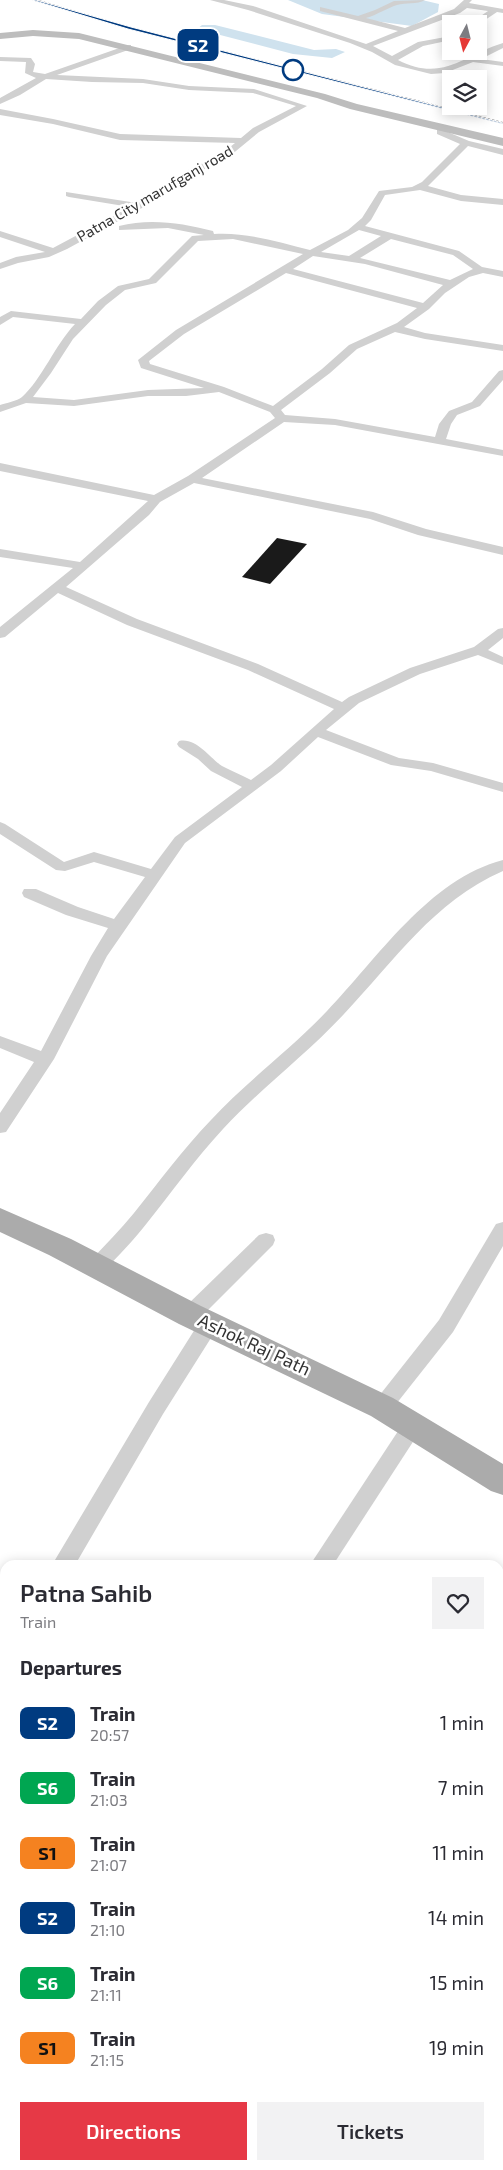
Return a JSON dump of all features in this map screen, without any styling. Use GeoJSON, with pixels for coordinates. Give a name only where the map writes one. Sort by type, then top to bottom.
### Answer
{"type":"FeatureCollection","features":[{"type":"Feature","properties":{"kind":"main road"},"geometry":{"type":"LineString","coordinates":[[0,36],[33,33],[79,36],[503,142]]}},
{"type":"Feature","properties":{"kind":"main road"},"geometry":{"type":"LineString","coordinates":[[428,124],[440,132],[503,147]]}},
{"type":"Feature","properties":{"kind":"main road","name":"Ashok Raj Path"},"geometry":{"type":"LineString","coordinates":[[0,1219],[382,1408],[503,1481]]}},
{"type":"Feature","properties":{"kind":"street"},"geometry":{"type":"LineString","coordinates":[[214,0],[250,8],[367,46],[403,65],[437,72],[472,60],[503,64]]}},
{"type":"Feature","properties":{"kind":"street"},"geometry":{"type":"LineString","coordinates":[[359,18],[394,4],[421,0]]}},
{"type":"Feature","properties":{"kind":"street"},"geometry":{"type":"LineString","coordinates":[[367,46],[457,11],[466,2],[499,11]]}},
{"type":"Feature","properties":{"kind":"street"},"geometry":{"type":"LineString","coordinates":[[323,9],[342,16],[359,18],[406,31]]}},
{"type":"Feature","properties":{"kind":"street"},"geometry":{"type":"LineString","coordinates":[[391,60],[423,43],[442,40]]}},
{"type":"Feature","properties":{"kind":"street"},"geometry":{"type":"LineString","coordinates":[[488,52],[503,45]]}},
{"type":"Feature","properties":{"kind":"street"},"geometry":{"type":"LineString","coordinates":[[0,100],[49,75],[128,47]]}},
{"type":"Feature","properties":{"kind":"street"},"geometry":{"type":"LineString","coordinates":[[0,59],[28,60],[32,64],[30,74],[49,75]]}},
{"type":"Feature","properties":{"kind":"street","name":"Patna City marufganj road"},"geometry":{"type":"LineString","coordinates":[[0,266],[54,252],[138,206],[193,171],[222,158],[263,125],[303,106],[254,91],[194,88],[150,81],[92,80],[49,75]]}},
{"type":"Feature","properties":{"kind":"street"},"geometry":{"type":"LineString","coordinates":[[0,112],[59,123],[86,132],[121,138],[177,140],[220,138],[243,141]]}},
{"type":"Feature","properties":{"kind":"street"},"geometry":{"type":"LineString","coordinates":[[440,132],[466,143],[503,152]]}},
{"type":"Feature","properties":{"kind":"street"},"geometry":{"type":"LineString","coordinates":[[466,143],[425,184],[420,187],[382,193],[366,220],[358,227],[180,332],[142,360],[142,364],[220,389],[278,414],[335,422],[503,453]]}},
{"type":"Feature","properties":{"kind":"street"},"geometry":{"type":"LineString","coordinates":[[420,187],[461,198],[503,202]]}},
{"type":"Feature","properties":{"kind":"street"},"geometry":{"type":"LineString","coordinates":[[69,194],[138,206]]}},
{"type":"Feature","properties":{"kind":"street"},"geometry":{"type":"LineString","coordinates":[[122,228],[140,225],[168,225],[223,236]]}},
{"type":"Feature","properties":{"kind":"street"},"geometry":{"type":"LineString","coordinates":[[358,227],[456,253],[480,270],[503,274]]}},
{"type":"Feature","properties":{"kind":"street"},"geometry":{"type":"LineString","coordinates":[[0,234],[54,252]]}},
{"type":"Feature","properties":{"kind":"street"},"geometry":{"type":"LineString","coordinates":[[25,400],[46,373],[69,337],[82,322],[122,288],[148,283],[156,278],[195,238],[233,236],[248,238],[376,264],[452,284]]}},
{"type":"Feature","properties":{"kind":"street"},"geometry":{"type":"LineString","coordinates":[[351,259],[388,236]]}},
{"type":"Feature","properties":{"kind":"street"},"geometry":{"type":"LineString","coordinates":[[285,270],[425,307]]}},
{"type":"Feature","properties":{"kind":"street"},"geometry":{"type":"LineString","coordinates":[[0,634],[145,512],[156,499],[192,479],[278,414],[353,346],[413,318],[425,307],[432,296],[480,270]]}},
{"type":"Feature","properties":{"kind":"street"},"geometry":{"type":"LineString","coordinates":[[0,322],[11,314],[82,322]]}},
{"type":"Feature","properties":{"kind":"street"},"geometry":{"type":"LineString","coordinates":[[394,328],[425,336],[503,348]]}},
{"type":"Feature","properties":{"kind":"street"},"geometry":{"type":"LineString","coordinates":[[439,442],[453,412],[476,404],[503,373]]}},
{"type":"Feature","properties":{"kind":"street"},"geometry":{"type":"LineString","coordinates":[[0,409],[25,400],[74,403],[148,393],[186,393],[220,389]]}},
{"type":"Feature","properties":{"kind":"street"},"geometry":{"type":"LineString","coordinates":[[0,466],[156,499]]}},
{"type":"Feature","properties":{"kind":"street"},"geometry":{"type":"LineString","coordinates":[[192,479],[364,514],[453,540],[503,550]]}},
{"type":"Feature","properties":{"kind":"street"},"geometry":{"type":"LineString","coordinates":[[0,553],[82,566]]}},
{"type":"Feature","properties":{"kind":"street"},"geometry":{"type":"LineString","coordinates":[[57,588],[132,622],[253,667],[343,708]]}},
{"type":"Feature","properties":{"kind":"street"},"geometry":{"type":"LineString","coordinates":[[0,1127],[45,1059],[99,956],[118,926],[180,840],[276,768],[316,731],[359,697],[396,678],[479,650],[503,632]]}},
{"type":"Feature","properties":{"kind":"street"},"geometry":{"type":"LineString","coordinates":[[479,650],[503,661]]}},
{"type":"Feature","properties":{"kind":"street"},"geometry":{"type":"LineString","coordinates":[[316,731],[396,762],[433,767],[503,788]]}},
{"type":"Feature","properties":{"kind":"street"},"geometry":{"type":"LineString","coordinates":[[184,744],[204,756],[216,768],[252,786]]}},
{"type":"Feature","properties":{"kind":"street"},"geometry":{"type":"LineString","coordinates":[[0,827],[60,867],[69,867],[87,858],[94,857],[155,874]]}},
{"type":"Feature","properties":{"kind":"street"},"geometry":{"type":"LineString","coordinates":[[97,1266],[138,1221],[219,1121],[326,1022],[414,924],[474,878],[503,865]]}},
{"type":"Feature","properties":{"kind":"street"},"geometry":{"type":"LineString","coordinates":[[30,893],[72,911],[118,926]]}},
{"type":"Feature","properties":{"kind":"street"},"geometry":{"type":"LineString","coordinates":[[0,1042],[45,1059]]}},
{"type":"Feature","properties":{"kind":"street"},"geometry":{"type":"LineString","coordinates":[[382,1408],[446,1326],[501,1235]]}},
{"type":"Feature","properties":{"kind":"street"},"geometry":{"type":"LineString","coordinates":[[66,1560],[156,1408],[200,1319],[266,1240]]}},
{"type":"Feature","properties":{"kind":"street"},"geometry":{"type":"LineString","coordinates":[[324,1560],[413,1425]]}},
{"type":"Feature","properties":{"kind":"water"},"geometry":{"type":"Polygon","coordinates":[[[288,0],[422,0],[439,4],[438,12],[412,26],[322,14],[288,0]]]}},
{"type":"Feature","properties":{"kind":"water"},"geometry":{"type":"Polygon","coordinates":[[[202,25],[215,25],[314,50],[336,49],[345,52],[332,58],[293,54],[197,29],[202,25]]]}},
{"type":"Feature","properties":{"kind":"building"},"geometry":{"type":"Polygon","coordinates":[[[277,538],[307,544],[270,584],[242,577],[277,538]]]}},
{"type":"Feature","properties":{"kind":"railway"},"geometry":{"type":"LineString","coordinates":[[35,0],[130,28],[503,123]]}},
{"type":"Feature","properties":{"kind":"train","name":"S2"},"geometry":{"type":"LineString","coordinates":[[34,0],[130,28],[503,123]]}}]}
